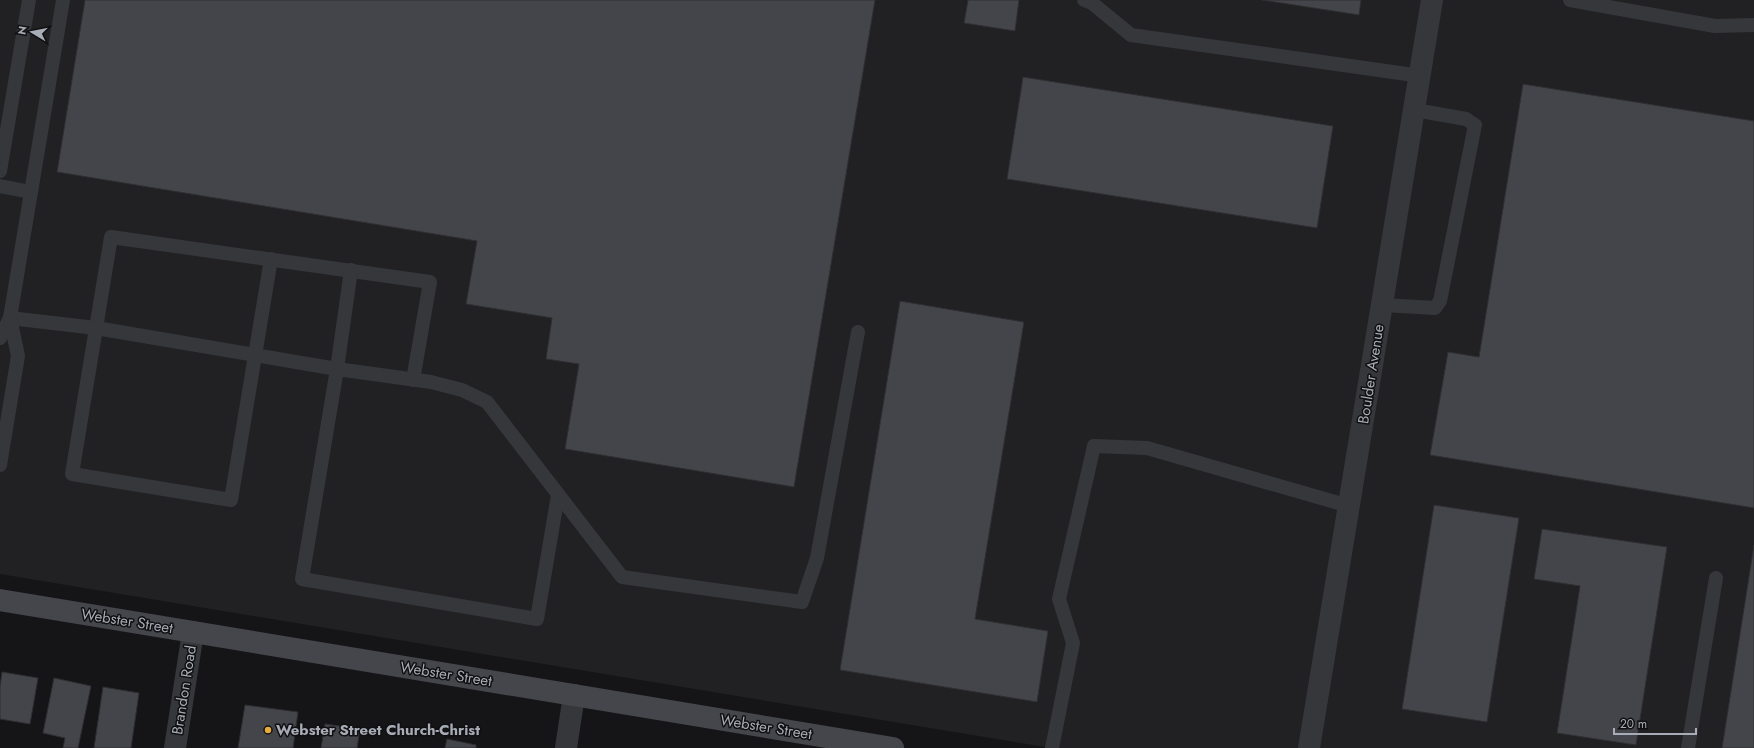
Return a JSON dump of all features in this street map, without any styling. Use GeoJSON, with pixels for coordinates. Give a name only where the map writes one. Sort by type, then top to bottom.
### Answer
{"type":"FeatureCollection","features":[{"type":"Feature","properties":{"kind":"street","name":"Boulder Avenue"},"geometry":{"type":"LineString","coordinates":[[1309,748],[1421,76],[1432,0]]}},
{"type":"Feature","properties":{"kind":"street","name":"Webster Street"},"geometry":{"type":"LineString","coordinates":[[0,600],[893,748]]}},
{"type":"Feature","properties":{"kind":"street","name":"Brandon Road"},"geometry":{"type":"LineString","coordinates":[[175,748],[193,632]]}},
{"type":"Feature","properties":{"kind":"street"},"geometry":{"type":"LineString","coordinates":[[566,748],[574,695]]}},
{"type":"Feature","properties":{"kind":"lane"},"geometry":{"type":"LineString","coordinates":[[0,171],[29,0]]}},
{"type":"Feature","properties":{"kind":"lane"},"geometry":{"type":"LineString","coordinates":[[0,338],[10,318],[63,0]]}},
{"type":"Feature","properties":{"kind":"lane"},"geometry":{"type":"LineString","coordinates":[[1084,0],[1092,3],[1131,35],[1421,76]]}},
{"type":"Feature","properties":{"kind":"lane"},"geometry":{"type":"LineString","coordinates":[[1570,0],[1716,26],[1754,25]]}},
{"type":"Feature","properties":{"kind":"lane"},"geometry":{"type":"LineString","coordinates":[[1383,305],[1435,308],[1440,301],[1474,125],[1466,119],[1415,110]]}},
{"type":"Feature","properties":{"kind":"lane"},"geometry":{"type":"LineString","coordinates":[[0,186],[31,192]]}},
{"type":"Feature","properties":{"kind":"lane"},"geometry":{"type":"LineString","coordinates":[[271,259],[231,500],[72,474],[111,237],[271,259],[351,270],[430,282],[413,380]]}},
{"type":"Feature","properties":{"kind":"lane"},"geometry":{"type":"LineString","coordinates":[[351,270],[337,369],[302,579],[537,619],[558,495]]}},
{"type":"Feature","properties":{"kind":"lane"},"geometry":{"type":"LineString","coordinates":[[10,318],[96,328],[256,356],[431,382],[462,390],[487,402],[622,577],[802,602],[817,558],[858,332]]}},
{"type":"Feature","properties":{"kind":"lane"},"geometry":{"type":"LineString","coordinates":[[0,465],[18,356],[10,318]]}},
{"type":"Feature","properties":{"kind":"lane"},"geometry":{"type":"LineString","coordinates":[[1052,748],[1073,642],[1059,599],[1094,446],[1147,448],[1349,506]]}},
{"type":"Feature","properties":{"kind":"lane"},"geometry":{"type":"LineString","coordinates":[[1688,748],[1716,578]]}},
{"type":"Feature","properties":{"kind":"shaded area"},"geometry":{"type":"Polygon","coordinates":[[[0,0],[1754,0],[1754,748],[1051,748],[0,574],[0,0]]]}},
{"type":"Feature","properties":{"kind":"building"},"geometry":{"type":"Polygon","coordinates":[[[85,0],[875,0],[794,487],[565,449],[579,364],[546,359],[552,318],[466,304],[477,241],[57,172],[85,0]]]}},
{"type":"Feature","properties":{"kind":"building"},"geometry":{"type":"Polygon","coordinates":[[[968,0],[1019,0],[1015,31],[964,23],[968,0]]]}},
{"type":"Feature","properties":{"kind":"building"},"geometry":{"type":"Polygon","coordinates":[[[1262,0],[1361,0],[1359,15],[1262,0]]]}},
{"type":"Feature","properties":{"kind":"building"},"geometry":{"type":"Polygon","coordinates":[[[1023,77],[1333,126],[1317,228],[1007,179],[1023,77]]]}},
{"type":"Feature","properties":{"kind":"building"},"geometry":{"type":"Polygon","coordinates":[[[1523,84],[1754,121],[1754,508],[1430,455],[1448,352],[1479,357],[1523,84]]]}},
{"type":"Feature","properties":{"kind":"building"},"geometry":{"type":"Polygon","coordinates":[[[900,301],[1024,322],[975,619],[1048,631],[1037,702],[840,670],[900,301]]]}},
{"type":"Feature","properties":{"kind":"building"},"geometry":{"type":"Polygon","coordinates":[[[1434,505],[1519,518],[1487,722],[1402,709],[1434,505]]]}},
{"type":"Feature","properties":{"kind":"building"},"geometry":{"type":"Polygon","coordinates":[[[1542,529],[1667,547],[1636,745],[1557,733],[1580,586],[1534,579],[1542,529]]]}},
{"type":"Feature","properties":{"kind":"building"},"geometry":{"type":"Polygon","coordinates":[[[1754,545],[1754,748],[1722,748],[1754,545]]]}},
{"type":"Feature","properties":{"kind":"building"},"geometry":{"type":"Polygon","coordinates":[[[2,672],[38,678],[30,724],[0,719],[0,687],[2,672]]]}},
{"type":"Feature","properties":{"kind":"building"},"geometry":{"type":"Polygon","coordinates":[[[54,678],[91,686],[78,748],[63,748],[65,738],[43,733],[54,678]]]}},
{"type":"Feature","properties":{"kind":"building"},"geometry":{"type":"Polygon","coordinates":[[[103,687],[139,693],[131,748],[94,748],[103,687]]]}},
{"type":"Feature","properties":{"kind":"building","name":"Webster Street Church-Christ"},"geometry":{"type":"Polygon","coordinates":[[[245,705],[298,712],[293,748],[238,748],[245,705]]]}},
{"type":"Feature","properties":{"kind":"building"},"geometry":{"type":"Polygon","coordinates":[[[325,724],[360,729],[357,748],[321,748],[325,724]]]}},
{"type":"Feature","properties":{"kind":"building"},"geometry":{"type":"Polygon","coordinates":[[[447,739],[476,745],[476,748],[445,748],[447,739]]]}},
{"type":"Feature","properties":{"kind":"place","name":"Webster Street Church-Christ"},"geometry":{"type":"Point","coordinates":[268,730]}}]}
